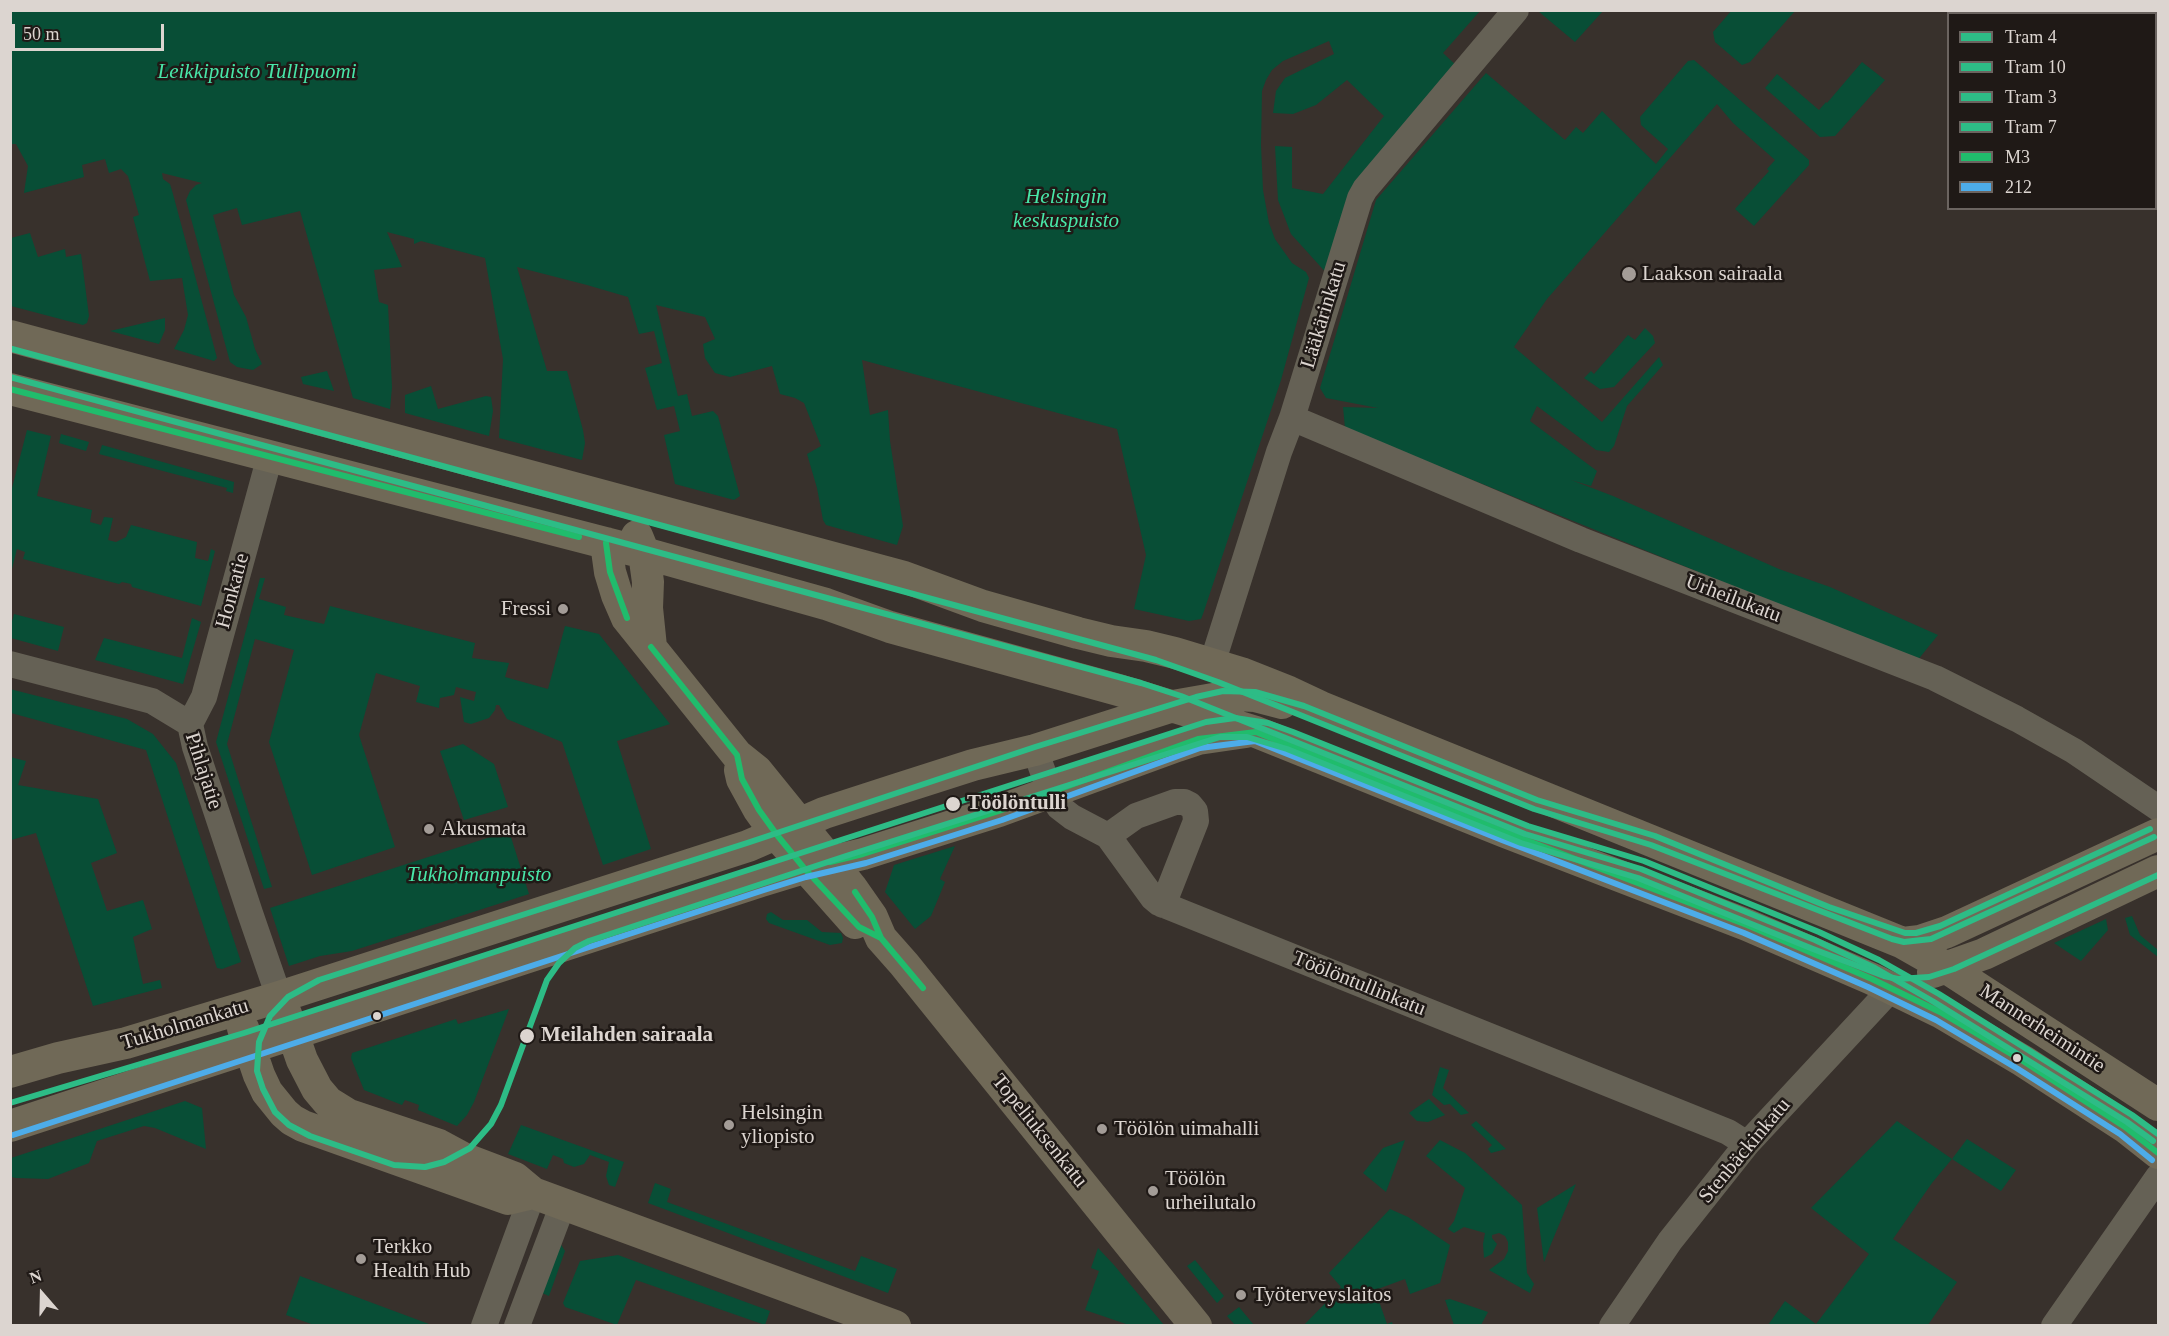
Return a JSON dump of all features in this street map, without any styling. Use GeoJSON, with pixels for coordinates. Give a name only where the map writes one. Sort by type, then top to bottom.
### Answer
{"type":"FeatureCollection","features":[{"type":"Feature","properties":{"kind":"main road","name":"Mannerheimintie"},"geometry":{"type":"LineString","coordinates":[[10,336],[904,578],[983,606],[1089,636],[1146,646],[1240,672],[1903,943],[1947,968],[2158,1105]]}},
{"type":"Feature","properties":{"kind":"main road","name":"Mannerheimintie"},"geometry":{"type":"LineString","coordinates":[[10,389],[644,553],[826,604],[864,619],[1173,706],[1256,732],[1505,832],[1748,925],[1882,984],[1940,1012],[2023,1061],[2125,1127],[2158,1153]]}},
{"type":"Feature","properties":{"kind":"main road"},"geometry":{"type":"LineString","coordinates":[[615,501],[631,519],[644,553],[648,582],[647,608],[651,646]]}},
{"type":"Feature","properties":{"kind":"main road","name":"Topeliuksenkatu"},"geometry":{"type":"LineString","coordinates":[[606,543],[610,572],[627,618],[737,755],[742,779],[759,810],[789,830],[817,865],[859,927],[881,938],[910,971],[1196,1326]]}},
{"type":"Feature","properties":{"kind":"main road","name":"Tukholmankatu"},"geometry":{"type":"LineString","coordinates":[[10,1072],[58,1058],[126,1043],[279,997],[789,830],[824,813],[973,765],[1035,750],[1173,706],[1236,695],[1255,696],[1295,707],[1321,707]]}},
{"type":"Feature","properties":{"kind":"main road","name":"Tukholmankatu"},"geometry":{"type":"LineString","coordinates":[[10,1126],[817,865],[863,854],[1050,794],[1198,739],[1256,732]]}},
{"type":"Feature","properties":{"kind":"main road"},"geometry":{"type":"LineString","coordinates":[[1903,943],[1920,941],[1947,932],[2158,834]]}},
{"type":"Feature","properties":{"kind":"main road"},"geometry":{"type":"LineString","coordinates":[[1882,984],[1947,968],[1984,954],[2158,871]]}},
{"type":"Feature","properties":{"kind":"main road"},"geometry":{"type":"LineString","coordinates":[[279,997],[302,1060],[315,1085],[328,1102],[349,1115],[439,1145],[465,1159],[515,1178],[533,1193],[895,1326]]}},
{"type":"Feature","properties":{"kind":"main road"},"geometry":{"type":"LineString","coordinates":[[237,1009],[267,1092],[284,1113],[303,1126],[508,1199],[533,1193]]}},
{"type":"Feature","properties":{"kind":"street","name":"Lääkärinkatu"},"geometry":{"type":"LineString","coordinates":[[1212,664],[1289,428],[1360,198],[1365,189],[1516,10]]}},
{"type":"Feature","properties":{"kind":"street","name":"Urheilukatu"},"geometry":{"type":"LineString","coordinates":[[1289,428],[1935,678],[2017,719],[2074,751],[2158,808]]}},
{"type":"Feature","properties":{"kind":"street","name":"Honkatie"},"geometry":{"type":"LineString","coordinates":[[190,724],[204,697],[270,456]]}},
{"type":"Feature","properties":{"kind":"street","name":"Pihlajatie"},"geometry":{"type":"LineString","coordinates":[[10,664],[152,701],[190,724],[195,747],[279,997]]}},
{"type":"Feature","properties":{"kind":"street","name":"Töölöntullinkatu"},"geometry":{"type":"LineString","coordinates":[[1035,750],[1050,794],[1059,807],[1072,817],[1108,836],[1153,898],[1163,905],[1728,1132],[1747,1144]]}},
{"type":"Feature","properties":{"kind":"street"},"geometry":{"type":"LineString","coordinates":[[1108,836],[1136,816],[1175,802],[1184,802],[1196,811],[1196,821],[1163,905]]}},
{"type":"Feature","properties":{"kind":"street","name":"Stenbäckinkatu"},"geometry":{"type":"LineString","coordinates":[[1612,1326],[1670,1241],[1747,1144],[1882,984]]}},
{"type":"Feature","properties":{"kind":"street"},"geometry":{"type":"LineString","coordinates":[[2054,1326],[2158,1178]]}},
{"type":"Feature","properties":{"kind":"street"},"geometry":{"type":"LineString","coordinates":[[484,1326],[533,1193]]}},
{"type":"Feature","properties":{"kind":"street"},"geometry":{"type":"LineString","coordinates":[[517,1326],[563,1204]]}},
{"type":"Feature","properties":{"kind":"green space"},"geometry":{"type":"Polygon","coordinates":[[[1603,10],[1575,42],[1538,11],[1603,10]]]}},
{"type":"Feature","properties":{"kind":"green space"},"geometry":{"type":"Polygon","coordinates":[[[1732,10],[1795,11],[1750,62],[1742,65],[1715,42],[1713,32],[1732,10]]]}},
{"type":"Feature","properties":{"kind":"green space","name":"Helsingin keskuspuisto"},"geometry":{"type":"Polygon","coordinates":[[[10,11],[1480,11],[1443,53],[1460,69],[1421,110],[1329,276],[1291,234],[1278,200],[1275,146],[1292,147],[1292,188],[1323,194],[1384,116],[1347,80],[1316,105],[1293,114],[1273,113],[1276,91],[1285,78],[1334,54],[1329,41],[1283,61],[1272,70],[1266,80],[1262,91],[1261,145],[1263,190],[1269,223],[1275,239],[1292,263],[1306,272],[1309,278],[1281,380],[1203,614],[1201,619],[1189,621],[1134,609],[1146,555],[1117,429],[862,360],[870,415],[888,410],[890,441],[903,526],[897,545],[826,525],[807,454],[821,446],[804,403],[780,394],[772,366],[730,377],[715,373],[705,358],[703,344],[715,339],[705,317],[656,305],[678,396],[687,394],[692,416],[713,411],[718,416],[740,496],[734,500],[675,484],[664,435],[680,431],[674,406],[657,410],[645,368],[662,363],[654,331],[639,334],[628,297],[587,285],[517,267],[547,371],[567,371],[583,430],[585,443],[582,460],[499,438],[503,359],[485,258],[421,241],[414,244],[414,239],[387,232],[402,267],[374,270],[379,302],[388,305],[392,387],[390,409],[353,398],[300,211],[242,225],[237,208],[213,215],[234,295],[246,317],[262,364],[253,370],[237,367],[230,362],[186,200],[190,191],[202,183],[162,173],[163,179],[170,184],[173,194],[217,358],[214,361],[174,349],[184,330],[188,315],[182,278],[150,281],[133,217],[139,215],[128,176],[121,169],[109,173],[105,159],[82,165],[84,177],[24,193],[28,166],[16,144],[11,144],[10,11]]]}},
{"type":"Feature","properties":{"kind":"green space"},"geometry":{"type":"Polygon","coordinates":[[[1694,60],[1809,160],[1809,165],[1754,226],[1735,209],[1769,171],[1767,169],[1775,160],[1733,123],[1717,104],[1547,299],[1514,347],[1602,422],[1659,357],[1663,365],[1627,406],[1614,446],[1609,452],[1596,450],[1537,406],[1530,421],[1597,471],[1591,486],[1571,480],[1613,496],[1779,569],[1830,587],[1938,635],[1917,661],[1345,428],[1343,407],[1378,408],[1326,398],[1320,388],[1376,200],[1486,73],[1565,140],[1576,127],[1583,133],[1602,111],[1656,164],[1668,149],[1641,125],[1640,117],[1688,61],[1694,60]]]}},
{"type":"Feature","properties":{"kind":"green space"},"geometry":{"type":"Polygon","coordinates":[[[1862,62],[1885,80],[1835,136],[1820,137],[1765,88],[1777,74],[1819,110],[1862,62]]]}},
{"type":"Feature","properties":{"kind":"green space"},"geometry":{"type":"Polygon","coordinates":[[[30,233],[38,257],[65,249],[66,257],[81,254],[89,316],[87,323],[83,325],[11,306],[11,238],[30,233]]]}},
{"type":"Feature","properties":{"kind":"green space"},"geometry":{"type":"Polygon","coordinates":[[[165,318],[165,330],[159,344],[110,331],[165,318]]]}},
{"type":"Feature","properties":{"kind":"green space"},"geometry":{"type":"Polygon","coordinates":[[[1645,328],[1653,336],[1655,343],[1614,387],[1600,389],[1584,378],[1591,371],[1594,374],[1628,335],[1635,340],[1645,328]]]}},
{"type":"Feature","properties":{"kind":"green space"},"geometry":{"type":"Polygon","coordinates":[[[327,371],[334,391],[303,384],[301,377],[327,371]]]}},
{"type":"Feature","properties":{"kind":"green space"},"geometry":{"type":"Polygon","coordinates":[[[431,386],[438,409],[486,396],[491,397],[493,411],[489,436],[405,413],[405,395],[431,386]]]}},
{"type":"Feature","properties":{"kind":"green space"},"geometry":{"type":"Polygon","coordinates":[[[27,430],[51,436],[37,496],[92,510],[90,522],[101,525],[104,517],[113,518],[108,540],[116,542],[126,537],[131,525],[197,542],[195,558],[208,561],[211,549],[215,551],[201,606],[132,587],[131,584],[122,582],[119,584],[23,559],[25,552],[17,549],[11,573],[11,492],[27,430]]]}},
{"type":"Feature","properties":{"kind":"green space"},"geometry":{"type":"Polygon","coordinates":[[[61,434],[89,442],[86,451],[59,443],[61,434]]]}},
{"type":"Feature","properties":{"kind":"green space"},"geometry":{"type":"Polygon","coordinates":[[[102,445],[234,482],[233,493],[226,491],[227,488],[99,454],[102,445]]]}},
{"type":"Feature","properties":{"kind":"green space"},"geometry":{"type":"Polygon","coordinates":[[[260,578],[265,578],[259,599],[286,607],[284,615],[324,624],[330,606],[475,643],[472,658],[509,663],[505,677],[548,689],[565,626],[599,634],[670,724],[617,741],[651,849],[603,865],[562,742],[507,719],[499,705],[496,705],[489,718],[471,724],[464,722],[460,697],[474,701],[476,692],[456,687],[454,695],[440,698],[439,708],[416,702],[420,686],[376,673],[359,735],[395,847],[312,875],[269,742],[294,650],[255,639],[227,744],[272,887],[264,889],[216,742],[260,578]]]}},
{"type":"Feature","properties":{"kind":"green space"},"geometry":{"type":"Polygon","coordinates":[[[14,614],[64,627],[58,651],[11,638],[14,614]]]}},
{"type":"Feature","properties":{"kind":"green space"},"geometry":{"type":"Polygon","coordinates":[[[192,618],[201,622],[183,684],[95,660],[104,638],[182,658],[192,618]]]}},
{"type":"Feature","properties":{"kind":"green space"},"geometry":{"type":"Polygon","coordinates":[[[10,689],[127,719],[153,734],[176,763],[241,962],[222,969],[217,968],[146,750],[11,713],[10,689]]]}},
{"type":"Feature","properties":{"kind":"green space"},"geometry":{"type":"Polygon","coordinates":[[[463,744],[494,764],[508,807],[464,820],[440,751],[463,744]]]}},
{"type":"Feature","properties":{"kind":"green space"},"geometry":{"type":"Polygon","coordinates":[[[10,757],[26,761],[18,785],[98,799],[117,853],[91,863],[107,911],[143,900],[152,929],[133,937],[143,984],[160,980],[162,988],[93,1006],[36,833],[11,840],[10,757]]]}},
{"type":"Feature","properties":{"kind":"green space","name":"Tukholmanpuisto"},"geometry":{"type":"Polygon","coordinates":[[[509,831],[529,894],[352,951],[320,956],[289,966],[270,908],[509,831]]]}},
{"type":"Feature","properties":{"kind":"green space"},"geometry":{"type":"Polygon","coordinates":[[[955,846],[940,879],[945,882],[931,916],[915,929],[885,892],[894,865],[955,846]]]}},
{"type":"Feature","properties":{"kind":"green space"},"geometry":{"type":"Polygon","coordinates":[[[771,912],[783,920],[807,920],[822,932],[841,933],[842,943],[830,945],[769,923],[766,919],[767,914],[771,912]]]}},
{"type":"Feature","properties":{"kind":"green space"},"geometry":{"type":"Polygon","coordinates":[[[2132,916],[2140,935],[2158,950],[2158,957],[2130,935],[2125,918],[2132,916]]]}},
{"type":"Feature","properties":{"kind":"green space"},"geometry":{"type":"Polygon","coordinates":[[[2106,919],[2108,930],[2081,961],[2054,943],[2106,919]]]}},
{"type":"Feature","properties":{"kind":"green space"},"geometry":{"type":"Polygon","coordinates":[[[509,1009],[474,1102],[467,1115],[457,1126],[418,1110],[419,1105],[405,1100],[402,1105],[364,1090],[351,1058],[352,1053],[456,1019],[458,1024],[509,1009]]]}},
{"type":"Feature","properties":{"kind":"green space"},"geometry":{"type":"Polygon","coordinates":[[[1440,1067],[1449,1070],[1443,1088],[1469,1113],[1461,1115],[1450,1104],[1444,1105],[1432,1095],[1440,1067]]]}},
{"type":"Feature","properties":{"kind":"green space"},"geometry":{"type":"Polygon","coordinates":[[[1429,1099],[1445,1115],[1428,1122],[1417,1121],[1409,1113],[1429,1099]]]}},
{"type":"Feature","properties":{"kind":"green space"},"geometry":{"type":"Polygon","coordinates":[[[185,1101],[202,1108],[206,1149],[155,1128],[144,1126],[97,1141],[89,1163],[48,1179],[11,1177],[11,1158],[185,1101]]]}},
{"type":"Feature","properties":{"kind":"green space"},"geometry":{"type":"Polygon","coordinates":[[[1476,1121],[1506,1149],[1491,1153],[1488,1149],[1492,1145],[1471,1125],[1476,1121]]]}},
{"type":"Feature","properties":{"kind":"green space"},"geometry":{"type":"Polygon","coordinates":[[[1897,1121],[1952,1159],[1932,1183],[1893,1239],[1957,1282],[1928,1325],[1768,1325],[1785,1301],[1816,1324],[1869,1254],[1811,1208],[1897,1121]]]}},
{"type":"Feature","properties":{"kind":"green space"},"geometry":{"type":"Polygon","coordinates":[[[521,1125],[624,1162],[615,1187],[609,1185],[606,1176],[609,1162],[590,1155],[584,1164],[574,1167],[553,1155],[547,1169],[508,1154],[521,1125]]]}},
{"type":"Feature","properties":{"kind":"green space"},"geometry":{"type":"Polygon","coordinates":[[[1967,1139],[2016,1170],[2001,1191],[1952,1159],[1967,1139]]]}},
{"type":"Feature","properties":{"kind":"green space"},"geometry":{"type":"Polygon","coordinates":[[[1405,1140],[1386,1192],[1363,1173],[1383,1148],[1405,1140]]]}},
{"type":"Feature","properties":{"kind":"green space"},"geometry":{"type":"Polygon","coordinates":[[[1440,1140],[1465,1153],[1522,1205],[1527,1273],[1534,1284],[1530,1293],[1489,1270],[1504,1259],[1508,1251],[1505,1236],[1499,1233],[1492,1235],[1497,1244],[1492,1254],[1484,1258],[1485,1233],[1464,1227],[1454,1233],[1448,1229],[1454,1221],[1465,1188],[1426,1156],[1440,1140]]]}},
{"type":"Feature","properties":{"kind":"green space"},"geometry":{"type":"Polygon","coordinates":[[[655,1183],[671,1189],[667,1202],[855,1271],[861,1256],[897,1269],[888,1293],[648,1203],[655,1183]]]}},
{"type":"Feature","properties":{"kind":"green space"},"geometry":{"type":"Polygon","coordinates":[[[1576,1184],[1551,1244],[1544,1262],[1537,1208],[1576,1184]]]}},
{"type":"Feature","properties":{"kind":"green space"},"geometry":{"type":"Polygon","coordinates":[[[1390,1209],[1408,1217],[1450,1245],[1440,1283],[1410,1294],[1405,1279],[1375,1290],[1387,1324],[1392,1322],[1393,1325],[1304,1325],[1341,1287],[1329,1273],[1390,1209]]]}},
{"type":"Feature","properties":{"kind":"green space"},"geometry":{"type":"Polygon","coordinates":[[[560,1243],[565,1251],[549,1296],[542,1293],[560,1243]]]}},
{"type":"Feature","properties":{"kind":"green space"},"geometry":{"type":"Polygon","coordinates":[[[1098,1248],[1164,1325],[1129,1325],[1085,1310],[1099,1271],[1091,1268],[1098,1248]]]}},
{"type":"Feature","properties":{"kind":"green space"},"geometry":{"type":"Polygon","coordinates":[[[618,1255],[770,1311],[765,1325],[636,1280],[617,1325],[565,1307],[563,1303],[580,1261],[618,1255]]]}},
{"type":"Feature","properties":{"kind":"green space"},"geometry":{"type":"Polygon","coordinates":[[[1195,1260],[1224,1296],[1217,1303],[1187,1266],[1195,1260]]]}},
{"type":"Feature","properties":{"kind":"green space"},"geometry":{"type":"Polygon","coordinates":[[[300,1276],[429,1325],[314,1325],[286,1315],[300,1276]]]}},
{"type":"Feature","properties":{"kind":"green space"},"geometry":{"type":"Polygon","coordinates":[[[1450,1299],[1488,1312],[1481,1325],[1454,1325],[1445,1300],[1450,1299]]]}},
{"type":"Feature","properties":{"kind":"green space"},"geometry":{"type":"Polygon","coordinates":[[[1239,1307],[1254,1325],[1235,1325],[1227,1316],[1239,1307]]]}},
{"type":"Feature","properties":{"kind":"tram line","name":"3"},"geometry":{"type":"LineString","coordinates":[[12,349],[1156,660],[1218,682],[1534,809],[1651,845],[1904,942],[1931,939],[2154,837]]}},
{"type":"Feature","properties":{"kind":"tram line","name":"10"},"geometry":{"type":"LineString","coordinates":[[10,377],[1141,683],[1181,696],[1525,834],[1641,869],[1815,940],[1875,968],[1934,1002],[2127,1122],[2153,1141]]}},
{"type":"Feature","properties":{"kind":"tram line","name":"7"},"geometry":{"type":"LineString","coordinates":[[2150,829],[1940,926],[1916,933],[1905,933],[1829,907],[1655,836],[1537,800],[1304,706],[1255,692],[1223,691],[1196,697],[1035,747],[747,843],[319,980],[288,997],[270,1016],[259,1042],[257,1071],[275,1112],[289,1125],[310,1136],[394,1165],[425,1167],[444,1162],[470,1148],[491,1124],[501,1105],[547,980],[559,963],[575,948],[589,941],[846,856],[1220,737],[1247,737],[1287,749],[1521,843],[1638,878],[1813,949],[1884,976],[1898,979],[1929,977],[1954,969],[2158,875]]}},
{"type":"Feature","properties":{"kind":"tram line","name":"4"},"geometry":{"type":"LineString","coordinates":[[10,1103],[244,1033],[1206,722],[1235,718],[1268,723],[1293,732],[1528,826],[1644,861],[1819,932],[1879,960],[1939,994],[2132,1115],[2158,1134]]}},
{"type":"Feature","properties":{"kind":"transit line","name":"M3"},"geometry":{"type":"LineString","coordinates":[[10,389],[579,537]]}},
{"type":"Feature","properties":{"kind":"transit line","name":"M3"},"geometry":{"type":"LineString","coordinates":[[606,543],[610,572],[627,618]]}},
{"type":"Feature","properties":{"kind":"transit line","name":"M3"},"geometry":{"type":"LineString","coordinates":[[651,647],[737,755],[742,779],[759,810],[777,835],[804,868],[859,927],[881,938]]}},
{"type":"Feature","properties":{"kind":"transit line","name":"M3"},"geometry":{"type":"LineString","coordinates":[[830,862],[863,854],[999,811],[1198,739],[1256,732],[1505,832],[1747,925],[1872,979],[1940,1012],[2023,1061],[2125,1127],[2158,1153]]}},
{"type":"Feature","properties":{"kind":"transit line","name":"212"},"geometry":{"type":"LineString","coordinates":[[13,1135],[764,890],[806,877],[866,863],[1002,820],[1200,748],[1255,741],[1502,840],[1744,933],[1868,987],[1936,1020],[2018,1069],[2120,1134],[2152,1160]]}},
{"type":"Feature","properties":{"kind":"transit line","name":"M3"},"geometry":{"type":"LineString","coordinates":[[855,892],[872,917],[881,938],[923,988]]}},
{"type":"Feature","properties":{"kind":"place","name":"Laakson sairaala"},"geometry":{"type":"Point","coordinates":[1629,274]}},
{"type":"Feature","properties":{"kind":"place","name":"Fressi"},"geometry":{"type":"Point","coordinates":[563,609]}},
{"type":"Feature","properties":{"kind":"place","name":"Töölöntulli"},"geometry":{"type":"Point","coordinates":[953,804]}},
{"type":"Feature","properties":{"kind":"place","name":"Akusmata"},"geometry":{"type":"Point","coordinates":[429,829]}},
{"type":"Feature","properties":{"kind":"place","name":"Meilahden sairaala"},"geometry":{"type":"Point","coordinates":[527,1036]}},
{"type":"Feature","properties":{"kind":"place","name":"Helsingin yliopisto"},"geometry":{"type":"Point","coordinates":[729,1125]}},
{"type":"Feature","properties":{"kind":"place","name":"Töölön uimahalli"},"geometry":{"type":"Point","coordinates":[1102,1129]}},
{"type":"Feature","properties":{"kind":"place","name":"Töölön urheilutalo"},"geometry":{"type":"Point","coordinates":[1153,1191]}},
{"type":"Feature","properties":{"kind":"place","name":"Terkko Health Hub"},"geometry":{"type":"Point","coordinates":[361,1259]}},
{"type":"Feature","properties":{"kind":"place","name":"Työterveyslaitos"},"geometry":{"type":"Point","coordinates":[1241,1295]}},
{"type":"Feature","properties":{"kind":"park label","name":"Leikkipuisto Tullipuomi"},"geometry":{"type":"Point","coordinates":[257,72]}}]}
